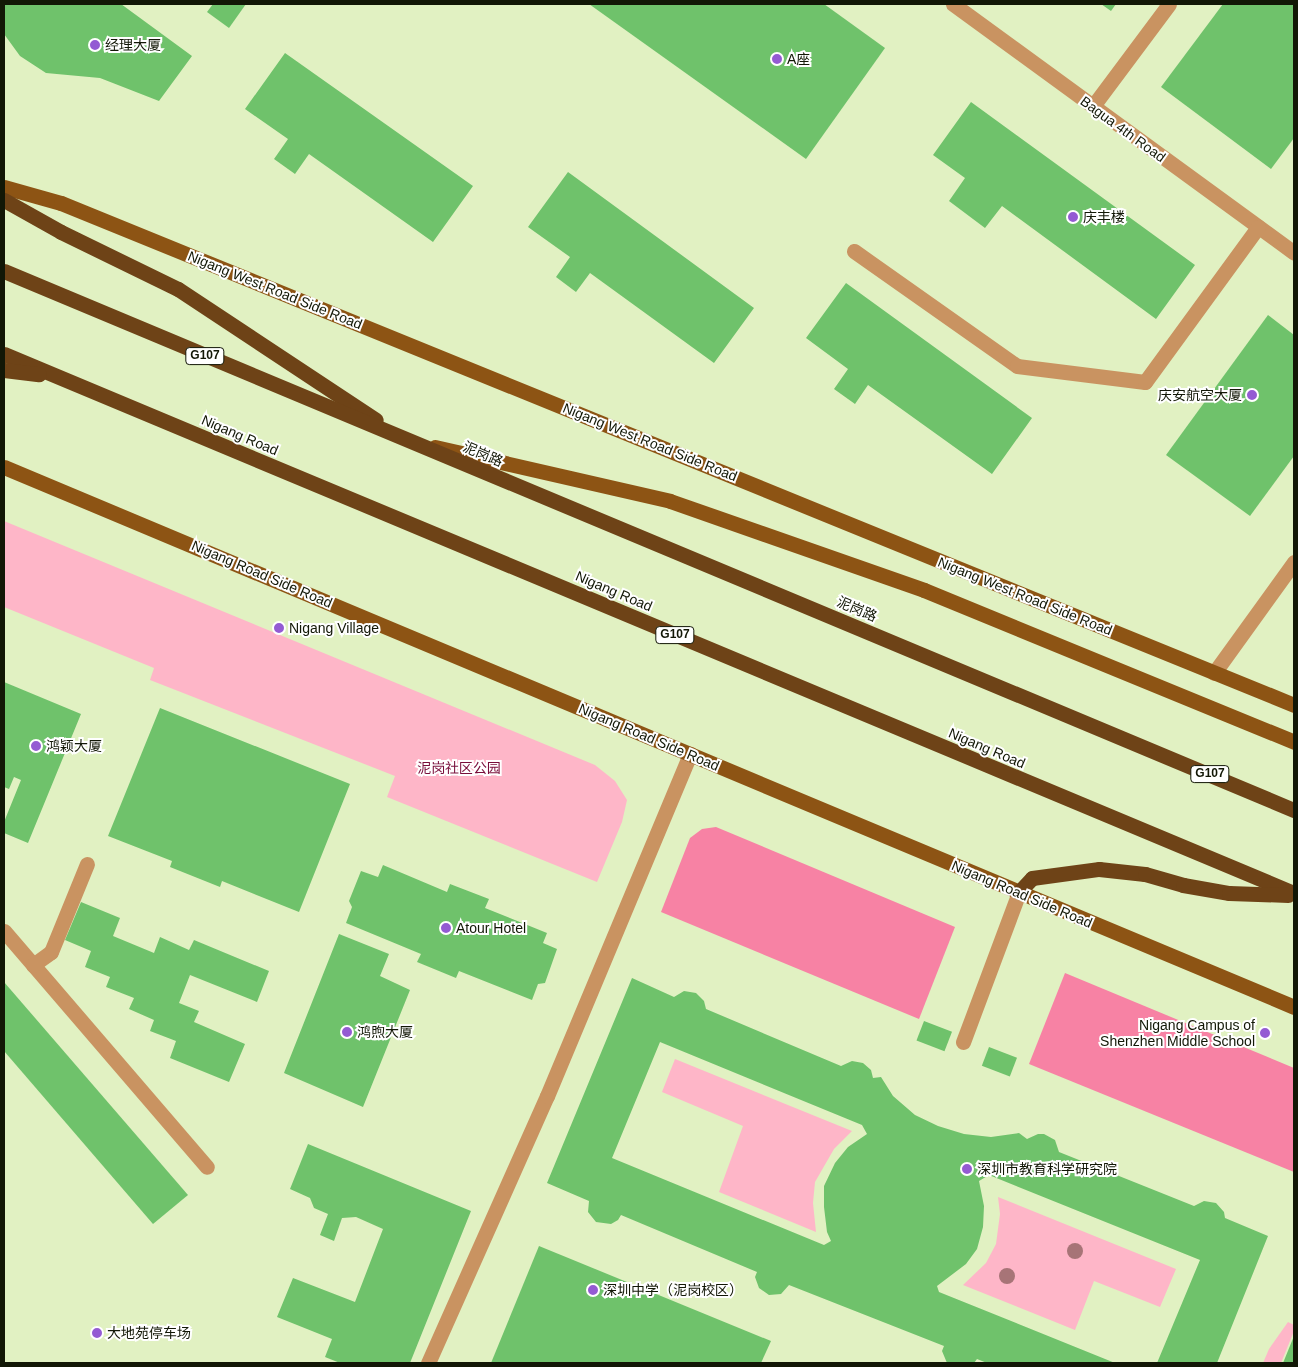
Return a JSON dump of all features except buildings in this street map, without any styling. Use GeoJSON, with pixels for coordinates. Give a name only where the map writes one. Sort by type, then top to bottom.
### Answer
{"type":"FeatureCollection","features":[{"type":"Feature","properties":{"kind":"highway"},"geometry":{"type":"LineString","coordinates":[[4,200],[61,232],[178,289],[406,440]]}},
{"type":"Feature","properties":{"kind":"highway","name":"G107"},"geometry":{"type":"LineString","coordinates":[[4,271],[406,440]]}},
{"type":"Feature","properties":{"kind":"highway","name":"Nigang Road"},"geometry":{"type":"LineString","coordinates":[[4,354],[1294,894]]}},
{"type":"Feature","properties":{"kind":"highway"},"geometry":{"type":"LineString","coordinates":[[4,370],[56,376]]}},
{"type":"Feature","properties":{"kind":"highway","name":"泥岗路"},"geometry":{"type":"LineString","coordinates":[[406,440],[1126,738],[1294,810]]}},
{"type":"Feature","properties":{"kind":"highway"},"geometry":{"type":"LineString","coordinates":[[1019,892],[1032,878],[1099,869],[1145,874],[1183,885],[1229,893],[1294,894]]}},
{"type":"Feature","properties":{"kind":"main road","name":"Nigang West Road Side Road"},"geometry":{"type":"LineString","coordinates":[[4,187],[61,203],[1294,705]]}},
{"type":"Feature","properties":{"kind":"main road"},"geometry":{"type":"LineString","coordinates":[[406,440],[670,501],[924,590],[1294,742]]}},
{"type":"Feature","properties":{"kind":"main road","name":"Nigang Road Side Road"},"geometry":{"type":"LineString","coordinates":[[4,467],[1294,1007]]}},
{"type":"Feature","properties":{"kind":"street","name":"Bagua 4th Road"},"geometry":{"type":"LineString","coordinates":[[953,4],[1294,254]]}},
{"type":"Feature","properties":{"kind":"street"},"geometry":{"type":"LineString","coordinates":[[1093,106],[1169,4]]}},
{"type":"Feature","properties":{"kind":"street"},"geometry":{"type":"LineString","coordinates":[[854,251],[1017,366],[1145,382],[1258,227]]}},
{"type":"Feature","properties":{"kind":"street"},"geometry":{"type":"LineString","coordinates":[[1214,673],[1294,562]]}},
{"type":"Feature","properties":{"kind":"street"},"geometry":{"type":"LineString","coordinates":[[428,1363],[547,1096],[690,754]]}},
{"type":"Feature","properties":{"kind":"street"},"geometry":{"type":"LineString","coordinates":[[33,966],[52,952],[87,864]]}},
{"type":"Feature","properties":{"kind":"street"},"geometry":{"type":"LineString","coordinates":[[963,1042],[1019,892]]}},
{"type":"Feature","properties":{"kind":"street"},"geometry":{"type":"LineString","coordinates":[[4,931],[207,1167]]}},
{"type":"Feature","properties":{"kind":"green space","name":"泥岗社区公园"},"geometry":{"type":"Polygon","coordinates":[[[4,521],[595,765],[615,781],[627,800],[622,822],[597,882],[387,797],[395,776],[150,680],[154,668],[4,607],[4,521]]]}},
{"type":"Feature","properties":{"kind":"green space"},"geometry":{"type":"Polygon","coordinates":[[[675,1059],[852,1131],[834,1149],[815,1182],[813,1203],[816,1232],[719,1192],[743,1126],[662,1092],[675,1059]]]}},
{"type":"Feature","properties":{"kind":"green space"},"geometry":{"type":"Polygon","coordinates":[[[998,1197],[1176,1269],[1160,1307],[1094,1281],[1075,1330],[963,1285],[986,1263],[996,1244],[1000,1214],[998,1197]]]}},
{"type":"Feature","properties":{"kind":"green space"},"geometry":{"type":"Polygon","coordinates":[[[1288,1322],[1294,1325],[1294,1331],[1281,1363],[1263,1363],[1269,1349],[1288,1322]]]}},
{"type":"Feature","properties":{"kind":"shaded area"},"geometry":{"type":"Polygon","coordinates":[[[716,827],[955,927],[919,1019],[661,912],[690,838],[702,829],[716,827]]]}},
{"type":"Feature","properties":{"kind":"shaded area"},"geometry":{"type":"Polygon","coordinates":[[[1065,973],[1294,1068],[1294,1172],[1029,1064],[1065,973]]]}},
{"type":"Feature","properties":{"kind":"place","name":"经理大厦"},"geometry":{"type":"Point","coordinates":[95,45]}},
{"type":"Feature","properties":{"kind":"place","name":"A座"},"geometry":{"type":"Point","coordinates":[777,59]}},
{"type":"Feature","properties":{"kind":"place","name":"庆丰楼"},"geometry":{"type":"Point","coordinates":[1073,217]}},
{"type":"Feature","properties":{"kind":"place","name":"庆安航空大厦"},"geometry":{"type":"Point","coordinates":[1252,395]}},
{"type":"Feature","properties":{"kind":"place","name":"Nigang Village"},"geometry":{"type":"Point","coordinates":[279,628]}},
{"type":"Feature","properties":{"kind":"place","name":"鸿颖大厦"},"geometry":{"type":"Point","coordinates":[36,746]}},
{"type":"Feature","properties":{"kind":"place","name":"Atour Hotel"},"geometry":{"type":"Point","coordinates":[446,928]}},
{"type":"Feature","properties":{"kind":"place","name":"鸿煦大厦"},"geometry":{"type":"Point","coordinates":[347,1032]}},
{"type":"Feature","properties":{"kind":"place","name":"Nigang Campus of Shenzhen Middle School"},"geometry":{"type":"Point","coordinates":[1265,1033]}},
{"type":"Feature","properties":{"kind":"place","name":"深圳市教育科学研究院"},"geometry":{"type":"Point","coordinates":[967,1169]}},
{"type":"Feature","properties":{"kind":"place","name":"深圳中学（泥岗校区）"},"geometry":{"type":"Point","coordinates":[593,1290]}},
{"type":"Feature","properties":{"kind":"place","name":"大地苑停车场"},"geometry":{"type":"Point","coordinates":[97,1333]}}]}
